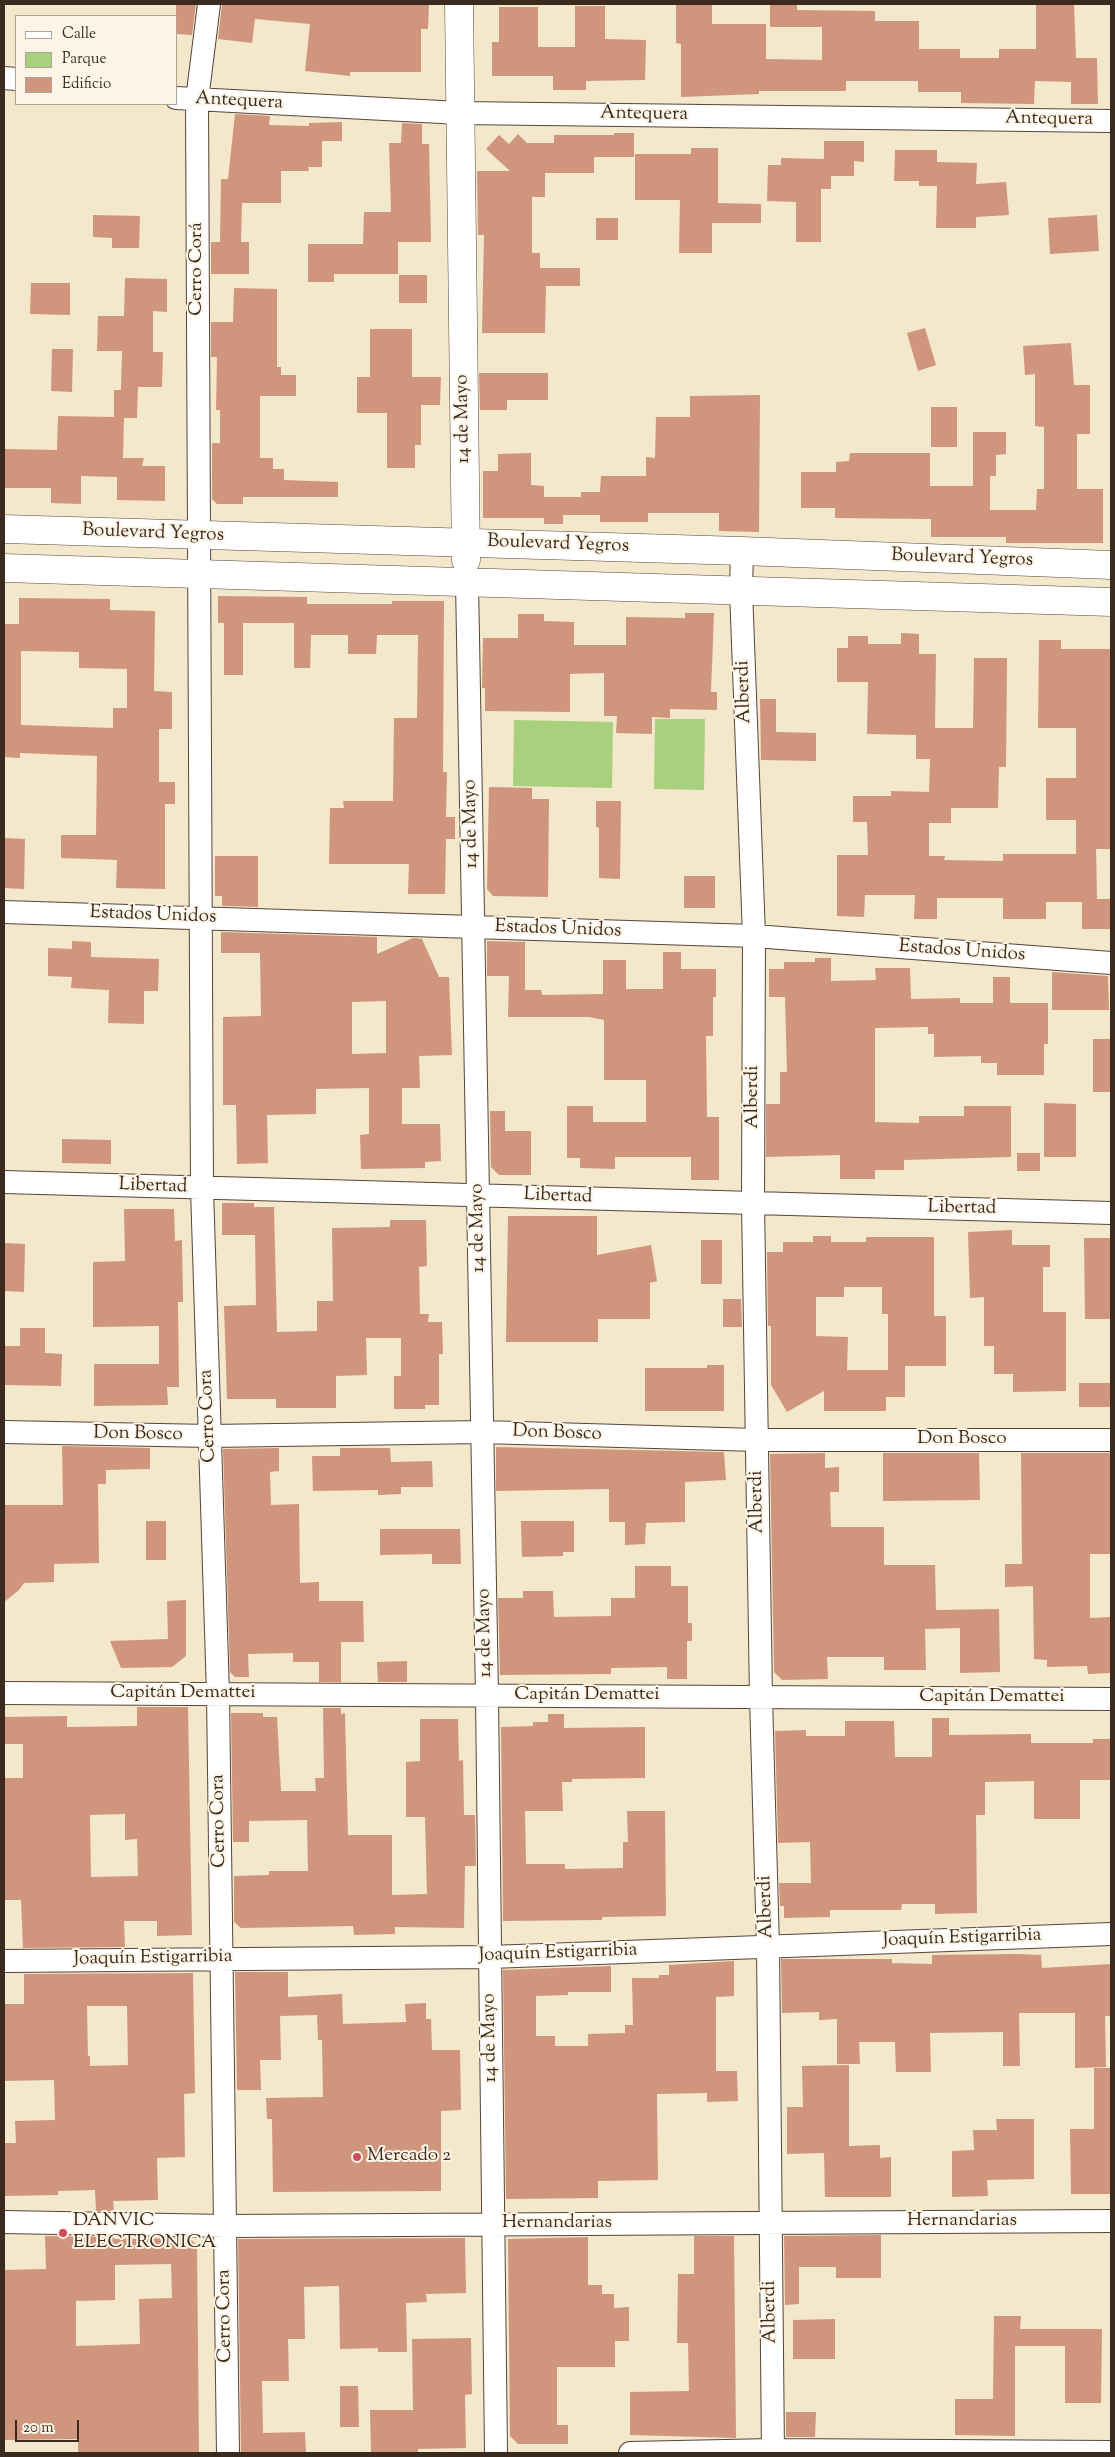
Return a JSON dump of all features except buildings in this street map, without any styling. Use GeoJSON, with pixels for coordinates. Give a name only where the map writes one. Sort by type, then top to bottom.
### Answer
{"type":"FeatureCollection","features":[{"type":"Feature","properties":{"kind":"main road","name":"14 de Mayo"},"geometry":{"type":"LineString","coordinates":[[459,4],[467,582]]}},
{"type":"Feature","properties":{"kind":"main road","name":"Boulevard Yegros"},"geometry":{"type":"LineString","coordinates":[[4,529],[742,551],[1111,565]]}},
{"type":"Feature","properties":{"kind":"main road","name":"Boulevard Yegros"},"geometry":{"type":"LineString","coordinates":[[4,568],[1111,602]]}},
{"type":"Feature","properties":{"kind":"street","name":"Cerro Corá"},"geometry":{"type":"LineString","coordinates":[[200,918],[199,535],[187,99],[209,4]]}},
{"type":"Feature","properties":{"kind":"street","name":"Antequera"},"geometry":{"type":"LineString","coordinates":[[187,99],[460,112],[1111,121]]}},
{"type":"Feature","properties":{"kind":"street","name":"Alberdi"},"geometry":{"type":"LineString","coordinates":[[742,551],[741,590],[754,936],[753,1204],[760,1697],[768,1946],[769,2223],[773,2452]]}},
{"type":"Feature","properties":{"kind":"street","name":"14 de Mayo"},"geometry":{"type":"LineString","coordinates":[[467,582],[488,1696],[496,2453]]}},
{"type":"Feature","properties":{"kind":"street","name":"Estados Unidos"},"geometry":{"type":"LineString","coordinates":[[4,912],[754,936],[1111,963]]}},
{"type":"Feature","properties":{"kind":"street","name":"Cerro Cora"},"geometry":{"type":"LineString","coordinates":[[200,918],[202,1189],[218,1694],[228,2453]]}},
{"type":"Feature","properties":{"kind":"street","name":"Libertad"},"geometry":{"type":"LineString","coordinates":[[4,1182],[1111,1213]]}},
{"type":"Feature","properties":{"kind":"street","name":"Don Bosco"},"geometry":{"type":"LineString","coordinates":[[4,1432],[210,1436],[483,1432],[757,1440],[1111,1440]]}},
{"type":"Feature","properties":{"kind":"street","name":"Capitán Demattei"},"geometry":{"type":"LineString","coordinates":[[4,1693],[1111,1698]]}},
{"type":"Feature","properties":{"kind":"street","name":"Joaquín Estigarribia"},"geometry":{"type":"LineString","coordinates":[[4,1961],[490,1957],[1111,1934]]}},
{"type":"Feature","properties":{"kind":"street","name":"Hernandarias"},"geometry":{"type":"LineString","coordinates":[[4,2222],[225,2226],[1111,2221]]}},
{"type":"Feature","properties":{"kind":"street"},"geometry":{"type":"LineString","coordinates":[[630,2453],[1111,2452]]}},
{"type":"Feature","properties":{"kind":"green space"},"geometry":{"type":"Polygon","coordinates":[[[655,719],[705,719],[704,790],[654,789],[655,719]]]}},
{"type":"Feature","properties":{"kind":"green space"},"geometry":{"type":"Polygon","coordinates":[[[514,720],[613,722],[612,788],[513,786],[514,720]]]}},
{"type":"Feature","properties":{"kind":"place","name":"Mercado 2"},"geometry":{"type":"Point","coordinates":[357,2157]}},
{"type":"Feature","properties":{"kind":"place","name":"DANVIC ELECTRONICA"},"geometry":{"type":"Point","coordinates":[63,2233]}}]}
